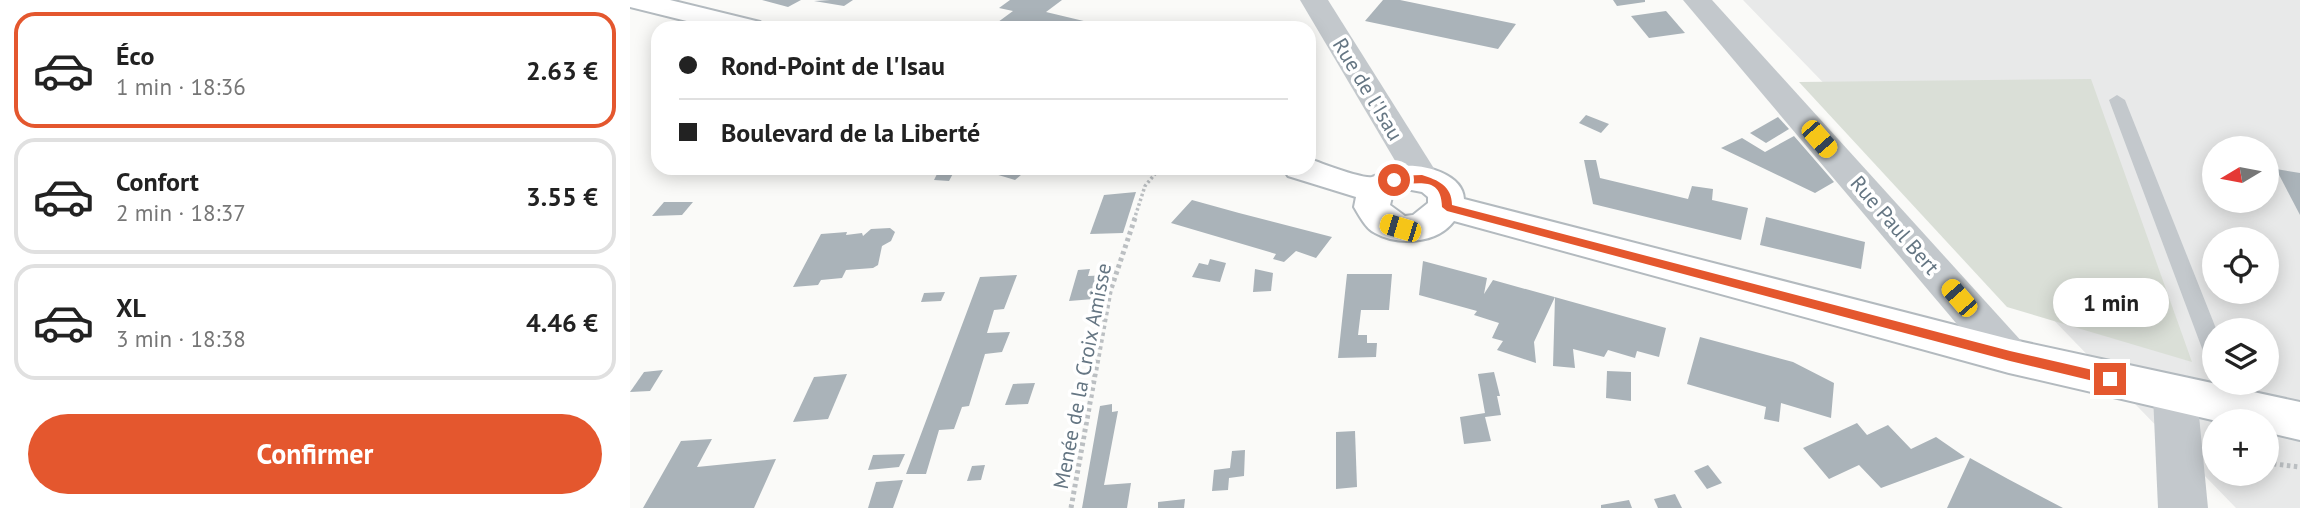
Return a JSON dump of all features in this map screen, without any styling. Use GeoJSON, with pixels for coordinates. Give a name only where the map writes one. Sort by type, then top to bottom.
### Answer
{"type":"FeatureCollection","features":[{"type":"Feature","properties":{"kind":"main road"},"geometry":{"type":"LineString","coordinates":[[635,0],[721,21]]}},
{"type":"Feature","properties":{"kind":"main road"},"geometry":{"type":"LineString","coordinates":[[1316,173],[1376,191]]}},
{"type":"Feature","properties":{"kind":"main road"},"geometry":{"type":"LineString","coordinates":[[1434,193],[1438,219],[1419,227],[1400,228],[1386,223],[1376,216],[1372,207],[1376,191],[1394,180],[2010,356],[2175,395],[2231,396],[2300,421]]}},
{"type":"Feature","properties":{"kind":"street","name":"Rue de l'Isau"},"geometry":{"type":"LineString","coordinates":[[1314,0],[1434,193]]}},
{"type":"Feature","properties":{"kind":"street","name":"Rue Paul Bert"},"geometry":{"type":"LineString","coordinates":[[1697,0],[2010,356]]}},
{"type":"Feature","properties":{"kind":"street"},"geometry":{"type":"LineString","coordinates":[[2175,395],[2183,508]]}},
{"type":"Feature","properties":{"kind":"lane"},"geometry":{"type":"LineString","coordinates":[[2118,100],[2202,320]]}},
{"type":"Feature","properties":{"kind":"path","name":"Menée de la Croix Amisse"},"geometry":{"type":"LineString","coordinates":[[1071,508],[1110,292],[1145,186],[1154,175]]}},
{"type":"Feature","properties":{"kind":"path"},"geometry":{"type":"LineString","coordinates":[[2279,465],[2300,467]]}},
{"type":"Feature","properties":{"kind":"shaded area"},"geometry":{"type":"Polygon","coordinates":[[[1743,0],[2300,0],[2300,508],[2236,508],[2215,486],[2279,486],[2279,409],[2202,409],[2202,473],[1743,0]]]}},
{"type":"Feature","properties":{"kind":"shaded area"},"geometry":{"type":"Polygon","coordinates":[[[2091,79],[2192,362],[2007,307],[1799,82],[2091,79]]]}},
{"type":"Feature","properties":{"kind":"building"},"geometry":{"type":"Polygon","coordinates":[[[762,0],[801,0],[788,7],[762,0]]]}},
{"type":"Feature","properties":{"kind":"building"},"geometry":{"type":"Polygon","coordinates":[[[853,0],[844,6],[814,1],[853,0]]]}},
{"type":"Feature","properties":{"kind":"building"},"geometry":{"type":"Polygon","coordinates":[[[1010,0],[1062,0],[1046,12],[1084,21],[999,21],[1013,11],[999,8],[1010,0]]]}},
{"type":"Feature","properties":{"kind":"building"},"geometry":{"type":"Polygon","coordinates":[[[1383,0],[1400,0],[1516,24],[1498,49],[1365,21],[1383,0]]]}},
{"type":"Feature","properties":{"kind":"building"},"geometry":{"type":"Polygon","coordinates":[[[1613,0],[1645,0],[1645,2],[1617,6],[1613,0]]]}},
{"type":"Feature","properties":{"kind":"building"},"geometry":{"type":"Polygon","coordinates":[[[1666,11],[1685,33],[1649,38],[1631,16],[1666,11]]]}},
{"type":"Feature","properties":{"kind":"building"},"geometry":{"type":"Polygon","coordinates":[[[1586,115],[1609,124],[1601,133],[1579,123],[1586,115]]]}},
{"type":"Feature","properties":{"kind":"building"},"geometry":{"type":"Polygon","coordinates":[[[1778,117],[1789,129],[1766,143],[1750,133],[1778,117]]]}},
{"type":"Feature","properties":{"kind":"building"},"geometry":{"type":"Polygon","coordinates":[[[1794,136],[1834,182],[1815,193],[1721,148],[1742,138],[1765,152],[1794,136]]]}},
{"type":"Feature","properties":{"kind":"building"},"geometry":{"type":"Polygon","coordinates":[[[1584,160],[1596,160],[1600,178],[1688,199],[1692,186],[1713,189],[1712,200],[1748,208],[1741,240],[1593,204],[1584,160]]]}},
{"type":"Feature","properties":{"kind":"building"},"geometry":{"type":"Polygon","coordinates":[[[2279,170],[2300,173],[2300,215],[2279,175],[2279,170]]]}},
{"type":"Feature","properties":{"kind":"building"},"geometry":{"type":"Polygon","coordinates":[[[936,175],[952,175],[949,181],[934,180],[936,175]]]}},
{"type":"Feature","properties":{"kind":"building"},"geometry":{"type":"Polygon","coordinates":[[[998,175],[1021,175],[1015,180],[998,175]]]}},
{"type":"Feature","properties":{"kind":"building"},"geometry":{"type":"Polygon","coordinates":[[[1136,192],[1123,233],[1090,234],[1104,195],[1136,192]]]}},
{"type":"Feature","properties":{"kind":"building"},"geometry":{"type":"Polygon","coordinates":[[[1192,200],[1332,237],[1316,258],[1296,251],[1284,262],[1273,259],[1276,254],[1171,223],[1192,200]]]}},
{"type":"Feature","properties":{"kind":"building"},"geometry":{"type":"Polygon","coordinates":[[[664,202],[693,202],[682,215],[652,216],[664,202]]]}},
{"type":"Feature","properties":{"kind":"building"},"geometry":{"type":"Polygon","coordinates":[[[1766,217],[1865,242],[1861,269],[1760,245],[1766,217]]]}},
{"type":"Feature","properties":{"kind":"building"},"geometry":{"type":"Polygon","coordinates":[[[890,228],[895,232],[891,241],[882,246],[878,265],[873,268],[846,270],[842,278],[821,280],[818,285],[793,287],[821,234],[847,232],[846,235],[862,233],[863,236],[871,229],[890,228]]]}},
{"type":"Feature","properties":{"kind":"building"},"geometry":{"type":"Polygon","coordinates":[[[1210,259],[1226,263],[1220,282],[1192,277],[1199,263],[1208,265],[1210,259]]]}},
{"type":"Feature","properties":{"kind":"building"},"geometry":{"type":"Polygon","coordinates":[[[1423,261],[1487,278],[1484,294],[1493,280],[1555,297],[1534,342],[1536,363],[1497,350],[1503,341],[1492,338],[1499,323],[1474,315],[1477,311],[1419,295],[1423,261]]]}},
{"type":"Feature","properties":{"kind":"building"},"geometry":{"type":"Polygon","coordinates":[[[1090,269],[1088,276],[1111,275],[1106,298],[1069,301],[1078,270],[1090,269]]]}},
{"type":"Feature","properties":{"kind":"building"},"geometry":{"type":"Polygon","coordinates":[[[1255,269],[1273,273],[1271,291],[1253,292],[1255,269]]]}},
{"type":"Feature","properties":{"kind":"building"},"geometry":{"type":"Polygon","coordinates":[[[1347,274],[1392,274],[1389,310],[1361,310],[1358,335],[1367,335],[1367,343],[1377,343],[1376,357],[1338,358],[1347,274]]]}},
{"type":"Feature","properties":{"kind":"building"},"geometry":{"type":"Polygon","coordinates":[[[1017,275],[1004,309],[994,310],[987,333],[1010,332],[1002,352],[985,354],[969,406],[962,407],[954,429],[939,430],[926,474],[906,474],[980,277],[1017,275]]]}},
{"type":"Feature","properties":{"kind":"building"},"geometry":{"type":"Polygon","coordinates":[[[945,292],[941,301],[921,302],[924,293],[945,292]]]}},
{"type":"Feature","properties":{"kind":"building"},"geometry":{"type":"Polygon","coordinates":[[[1555,297],[1666,328],[1659,357],[1637,351],[1635,358],[1608,350],[1604,357],[1573,349],[1575,368],[1553,366],[1555,297]]]}},
{"type":"Feature","properties":{"kind":"building"},"geometry":{"type":"Polygon","coordinates":[[[1700,337],[1793,362],[1834,383],[1831,418],[1781,403],[1779,422],[1764,419],[1766,407],[1687,384],[1700,337]]]}},
{"type":"Feature","properties":{"kind":"building"},"geometry":{"type":"Polygon","coordinates":[[[663,370],[650,391],[630,392],[644,372],[663,370]]]}},
{"type":"Feature","properties":{"kind":"building"},"geometry":{"type":"Polygon","coordinates":[[[1607,371],[1631,372],[1631,401],[1606,398],[1607,371]]]}},
{"type":"Feature","properties":{"kind":"building"},"geometry":{"type":"Polygon","coordinates":[[[1494,372],[1501,415],[1485,417],[1491,441],[1464,444],[1460,417],[1485,413],[1478,374],[1494,372]]]}},
{"type":"Feature","properties":{"kind":"building"},"geometry":{"type":"Polygon","coordinates":[[[847,374],[828,419],[793,422],[814,377],[847,374]]]}},
{"type":"Feature","properties":{"kind":"building"},"geometry":{"type":"Polygon","coordinates":[[[1035,383],[1028,404],[1005,405],[1013,384],[1035,383]]]}},
{"type":"Feature","properties":{"kind":"building"},"geometry":{"type":"Polygon","coordinates":[[[1112,404],[1112,412],[1118,411],[1104,485],[1131,483],[1127,508],[1082,508],[1100,406],[1112,404]]]}},
{"type":"Feature","properties":{"kind":"building"},"geometry":{"type":"Polygon","coordinates":[[[1857,423],[1867,435],[1888,425],[1911,449],[1936,437],[1965,457],[1881,488],[1859,465],[1829,479],[1803,448],[1857,423]]]}},
{"type":"Feature","properties":{"kind":"building"},"geometry":{"type":"Polygon","coordinates":[[[1355,431],[1357,487],[1336,489],[1336,432],[1355,431]]]}},
{"type":"Feature","properties":{"kind":"building"},"geometry":{"type":"Polygon","coordinates":[[[712,439],[697,467],[776,459],[754,508],[643,508],[681,441],[712,439]]]}},
{"type":"Feature","properties":{"kind":"building"},"geometry":{"type":"Polygon","coordinates":[[[1245,450],[1244,476],[1229,478],[1228,490],[1212,491],[1214,470],[1230,468],[1232,451],[1245,450]]]}},
{"type":"Feature","properties":{"kind":"building"},"geometry":{"type":"Polygon","coordinates":[[[905,454],[899,467],[868,470],[873,455],[905,454]]]}},
{"type":"Feature","properties":{"kind":"building"},"geometry":{"type":"Polygon","coordinates":[[[1970,458],[2008,479],[2063,508],[1947,508],[1970,458]]]}},
{"type":"Feature","properties":{"kind":"building"},"geometry":{"type":"Polygon","coordinates":[[[985,465],[981,480],[967,481],[972,466],[985,465]]]}},
{"type":"Feature","properties":{"kind":"building"},"geometry":{"type":"Polygon","coordinates":[[[1708,465],[1722,483],[1707,489],[1694,471],[1708,465]]]}},
{"type":"Feature","properties":{"kind":"building"},"geometry":{"type":"Polygon","coordinates":[[[903,480],[893,508],[868,508],[876,482],[903,480]]]}},
{"type":"Feature","properties":{"kind":"building"},"geometry":{"type":"Polygon","coordinates":[[[1675,494],[1682,508],[1658,508],[1654,499],[1675,494]]]}},
{"type":"Feature","properties":{"kind":"building"},"geometry":{"type":"Polygon","coordinates":[[[1185,499],[1184,508],[1158,508],[1158,502],[1185,499]]]}},
{"type":"Feature","properties":{"kind":"building"},"geometry":{"type":"Polygon","coordinates":[[[1629,500],[1632,508],[1601,508],[1601,505],[1629,500]]]}},
{"type":"Feature","properties":{"kind":"route"},"geometry":{"type":"LineString","coordinates":[[1394,180],[1405,177],[1422,178],[1440,187],[1447,195],[1447,207],[2010,356],[2110,379]]}}]}
